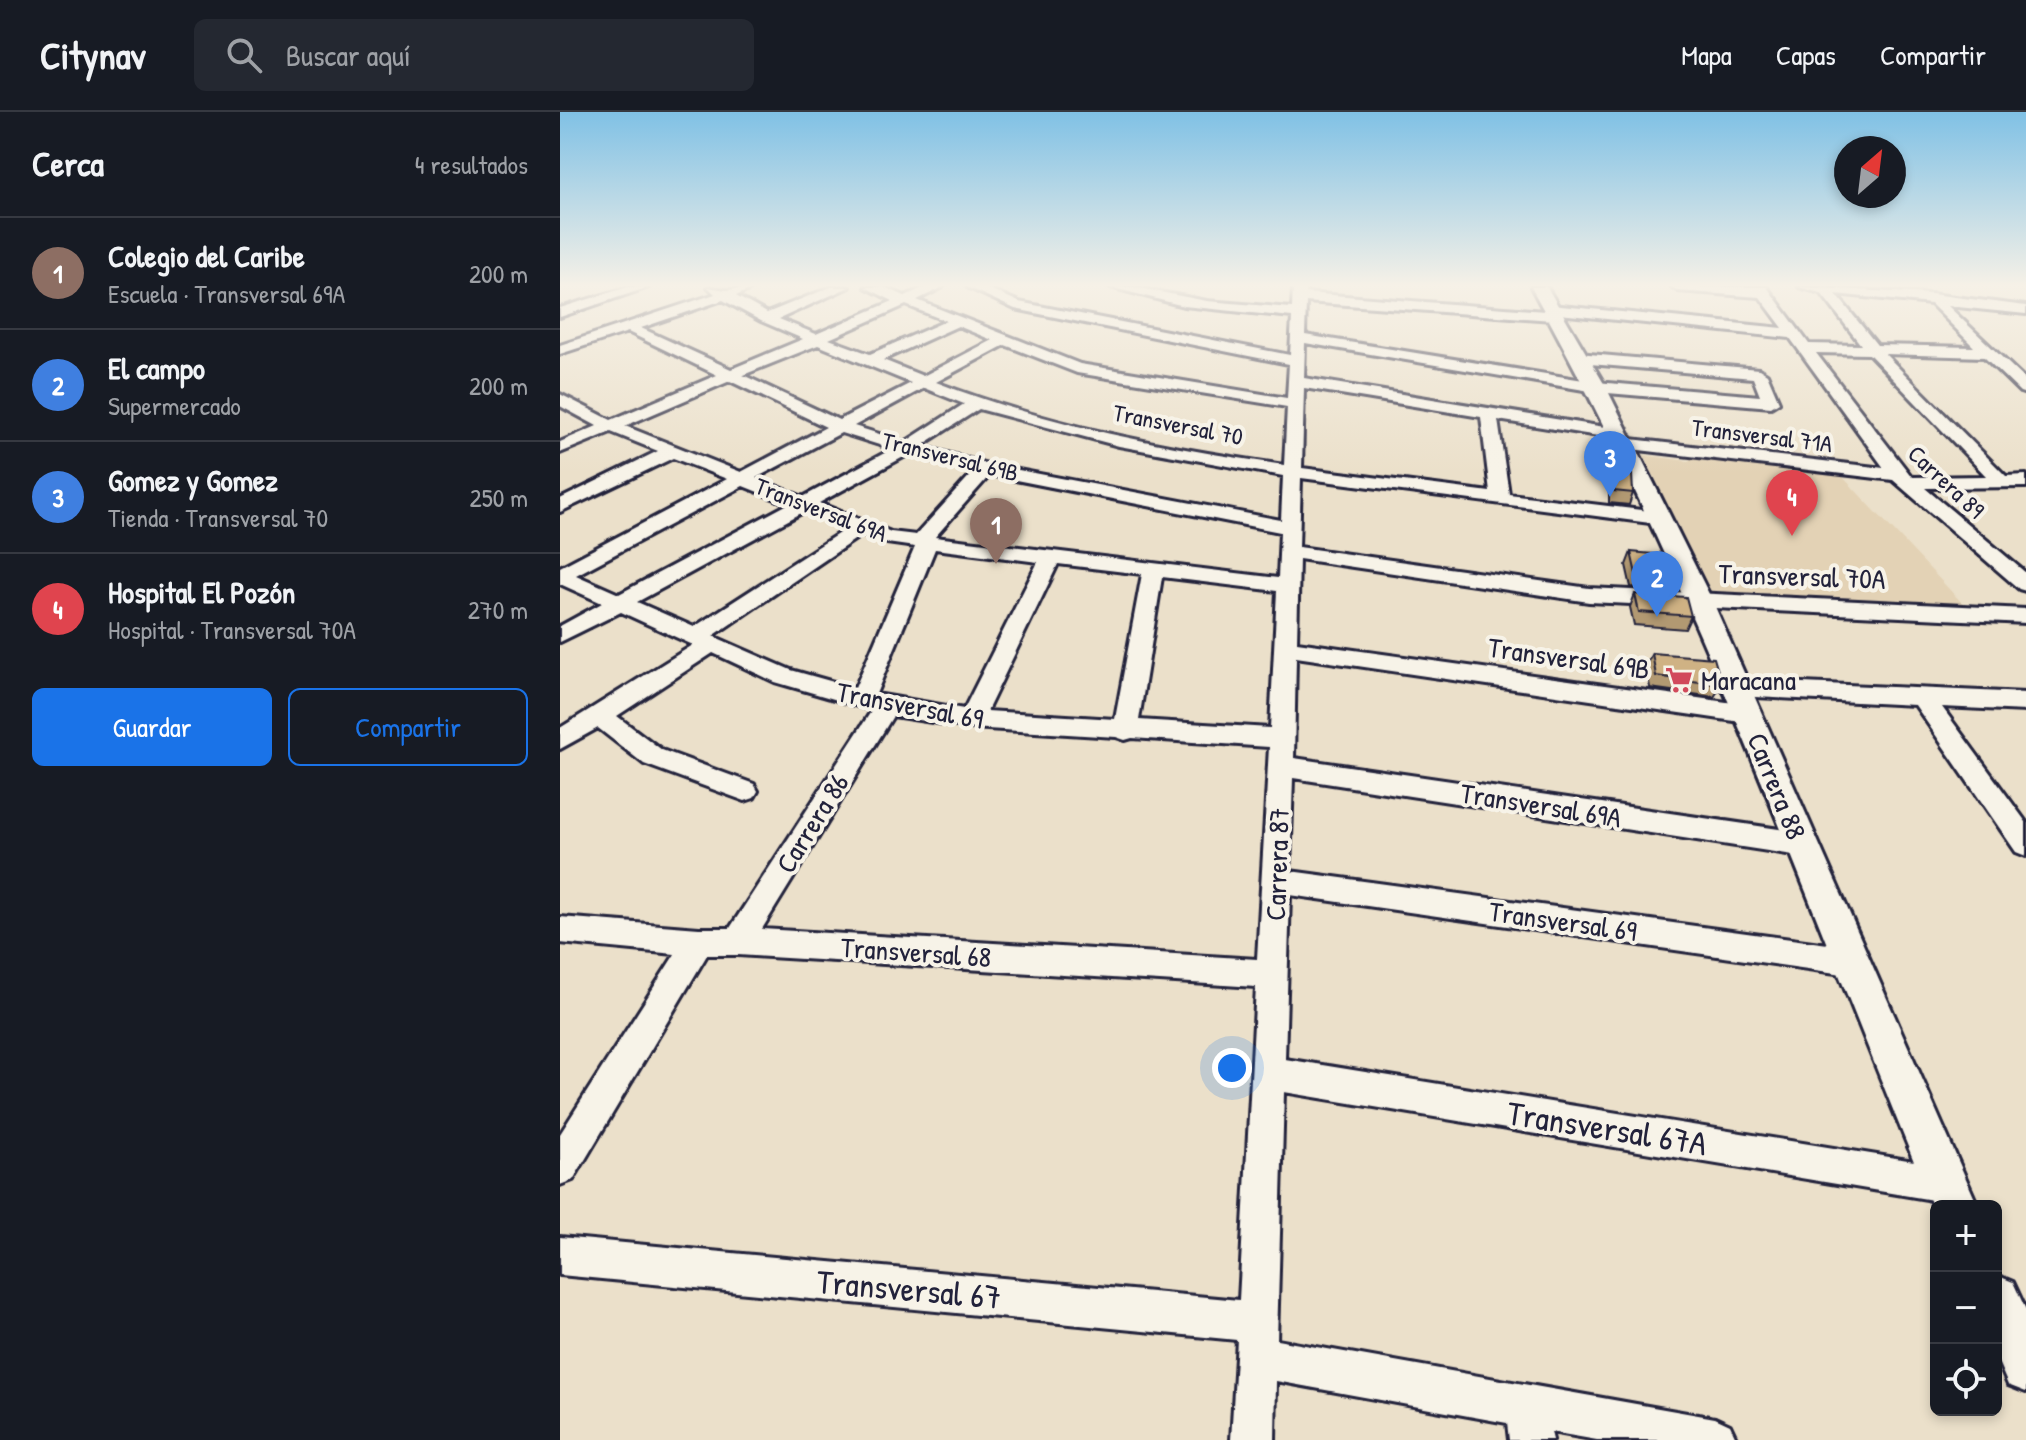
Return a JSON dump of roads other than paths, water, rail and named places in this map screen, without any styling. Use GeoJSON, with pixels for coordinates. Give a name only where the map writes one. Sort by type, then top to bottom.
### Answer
{"type":"FeatureCollection","features":[{"type":"Feature","properties":{"kind":"street","name":"Transversal 69B"},"geometry":{"type":"LineString","coordinates":[[675,349],[840,427],[907,448],[1291,540]]}},
{"type":"Feature","properties":{"kind":"street"},"geometry":{"type":"LineString","coordinates":[[560,448],[787,349]]}},
{"type":"Feature","properties":{"kind":"street","name":"Transversal 70"},"geometry":{"type":"LineString","coordinates":[[844,349],[978,402],[1041,422],[1108,438],[1293,472],[1658,518]]}},
{"type":"Feature","properties":{"kind":"street"},"geometry":{"type":"LineString","coordinates":[[870,360],[895,349]]}},
{"type":"Feature","properties":{"kind":"street"},"geometry":{"type":"LineString","coordinates":[[560,575],[987,349]]}},
{"type":"Feature","properties":{"kind":"street"},"geometry":{"type":"LineString","coordinates":[[1030,349],[1077,368],[1228,349]]}},
{"type":"Feature","properties":{"kind":"street","name":"Carrera 87"},"geometry":{"type":"LineString","coordinates":[[1253,1440],[1299,349]]}},
{"type":"Feature","properties":{"kind":"street","name":"Transversal 71A"},"geometry":{"type":"LineString","coordinates":[[1322,349],[1489,415],[1620,439],[1902,479],[2026,481]]}},
{"type":"Feature","properties":{"kind":"street"},"geometry":{"type":"LineString","coordinates":[[1356,349],[1596,387],[1771,402],[1759,374],[1578,358]]}},
{"type":"Feature","properties":{"kind":"street","name":"Carrera 88"},"geometry":{"type":"LineString","coordinates":[[1573,349],[1596,387],[1700,602],[1950,1195]]}},
{"type":"Feature","properties":{"kind":"street","name":"Carrera 89"},"geometry":{"type":"LineString","coordinates":[[1806,349],[1902,479],[2026,584]]}},
{"type":"Feature","properties":{"kind":"street"},"geometry":{"type":"LineString","coordinates":[[1866,349],[1984,352]]}},
{"type":"Feature","properties":{"kind":"street"},"geometry":{"type":"LineString","coordinates":[[1981,349],[2026,389]]}},
{"type":"Feature","properties":{"kind":"street"},"geometry":{"type":"LineString","coordinates":[[1874,350],[2001,481]]}},
{"type":"Feature","properties":{"kind":"street","name":"Transversal 69A"},"geometry":{"type":"LineString","coordinates":[[560,399],[610,426],[671,452],[887,537],[1289,586]]}},
{"type":"Feature","properties":{"kind":"street"},"geometry":{"type":"LineString","coordinates":[[560,635],[907,448],[978,402]]}},
{"type":"Feature","properties":{"kind":"street"},"geometry":{"type":"LineString","coordinates":[[1489,415],[1500,498]]}},
{"type":"Feature","properties":{"kind":"street"},"geometry":{"type":"LineString","coordinates":[[560,506],[671,452]]}},
{"type":"Feature","properties":{"kind":"street","name":"Carrera 86"},"geometry":{"type":"LineString","coordinates":[[738,941],[874,703],[924,542],[986,469]]}},
{"type":"Feature","properties":{"kind":"street"},"geometry":{"type":"LineString","coordinates":[[560,740],[600,716],[861,527]]}},
{"type":"Feature","properties":{"kind":"street","name":"Transversal 70A"},"geometry":{"type":"LineString","coordinates":[[1291,540],[1589,595],[2026,616]]}},
{"type":"Feature","properties":{"kind":"street"},"geometry":{"type":"LineString","coordinates":[[971,719],[1052,555]]}},
{"type":"Feature","properties":{"kind":"street"},"geometry":{"type":"LineString","coordinates":[[1996,559],[2026,556]]}},
{"type":"Feature","properties":{"kind":"street"},"geometry":{"type":"LineString","coordinates":[[1125,731],[1153,571]]}},
{"type":"Feature","properties":{"kind":"street","name":"Transversal 69"},"geometry":{"type":"LineString","coordinates":[[560,575],[783,676],[874,703],[971,719],[1125,731],[1282,752]]}},
{"type":"Feature","properties":{"kind":"street","name":"Transversal 69B"},"geometry":{"type":"LineString","coordinates":[[1286,648],[1742,701]]}},
{"type":"Feature","properties":{"kind":"street"},"geometry":{"type":"LineString","coordinates":[[1742,701],[1922,697],[2026,702]]}},
{"type":"Feature","properties":{"kind":"street"},"geometry":{"type":"LineString","coordinates":[[1922,697],[2026,844]]}},
{"type":"Feature","properties":{"kind":"street"},"geometry":{"type":"LineString","coordinates":[[600,716],[653,757],[745,791]]}},
{"type":"Feature","properties":{"kind":"street","name":"Transversal 69A"},"geometry":{"type":"LineString","coordinates":[[1282,752],[1800,844]]}},
{"type":"Feature","properties":{"kind":"street","name":"Transversal 69"},"geometry":{"type":"LineString","coordinates":[[1276,881],[1850,961]]}},
{"type":"Feature","properties":{"kind":"street","name":"Transversal 68"},"geometry":{"type":"LineString","coordinates":[[560,930],[699,942],[738,941],[1273,974]]}},
{"type":"Feature","properties":{"kind":"street"},"geometry":{"type":"LineString","coordinates":[[560,1167],[699,942]]}},
{"type":"Feature","properties":{"kind":"street","name":"Transversal 67A"},"geometry":{"type":"LineString","coordinates":[[1269,1073],[1950,1195]]}},
{"type":"Feature","properties":{"kind":"street","name":"Transversal 67"},"geometry":{"type":"LineString","coordinates":[[560,1256],[1257,1340],[1529,1424],[1715,1440]]}},
{"type":"Feature","properties":{"kind":"street"},"geometry":{"type":"LineString","coordinates":[[2002,1313],[2026,1367]]}},
{"type":"Feature","properties":{"kind":"place","name":"Gomez y Gomez"},"geometry":{"type":"Point","coordinates":[1610,497]}},
{"type":"Feature","properties":{"kind":"place","name":"Hospital El Pozón"},"geometry":{"type":"Point","coordinates":[1792,536]}},
{"type":"Feature","properties":{"kind":"place","name":"Colegio del Caribe"},"geometry":{"type":"Point","coordinates":[996,564]}},
{"type":"Feature","properties":{"kind":"place","name":"El campo"},"geometry":{"type":"Point","coordinates":[1657,617]}},
{"type":"Feature","properties":{"kind":"place","name":"Maracana"},"geometry":{"type":"Point","coordinates":[1679,680]}}]}
